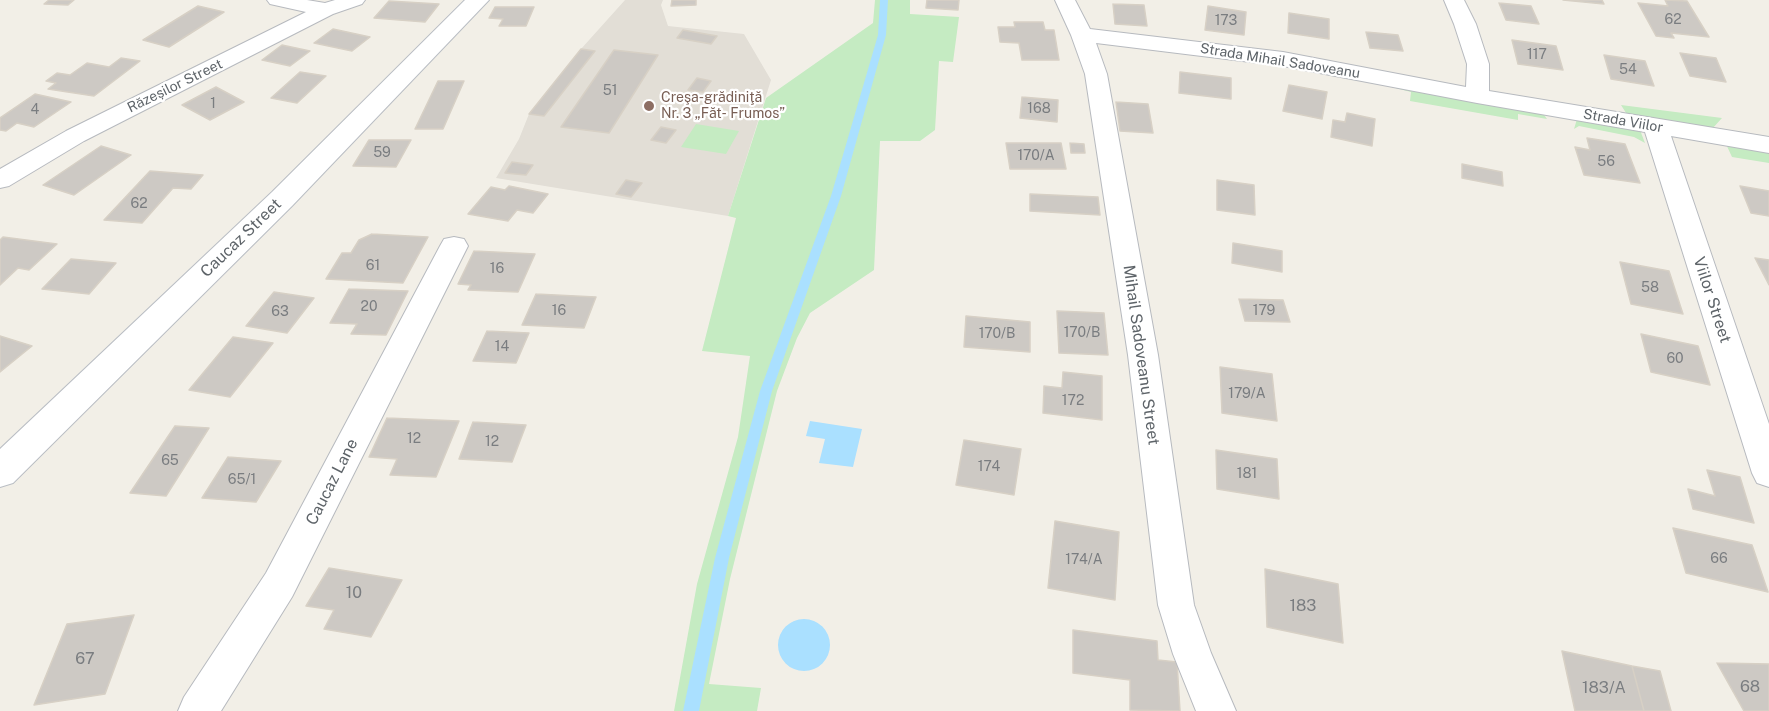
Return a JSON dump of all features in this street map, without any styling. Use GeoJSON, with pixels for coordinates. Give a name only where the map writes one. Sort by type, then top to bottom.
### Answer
{"type":"FeatureCollection","features":[{"type":"Feature","properties":{"kind":"street"},"geometry":{"type":"LineString","coordinates":[[277,0],[326,10]]}},
{"type":"Feature","properties":{"kind":"street","name":"Răzeșilor Street"},"geometry":{"type":"LineString","coordinates":[[0,180],[75,136],[326,10],[355,0]]}},
{"type":"Feature","properties":{"kind":"street","name":"Caucaz Street"},"geometry":{"type":"LineString","coordinates":[[0,471],[282,199],[478,0]]}},
{"type":"Feature","properties":{"kind":"street","name":"Mihail Sadoveanu Street"},"geometry":{"type":"LineString","coordinates":[[1065,0],[1082,35],[1096,74],[1141,343],[1176,605],[1192,654],[1216,711]]}},
{"type":"Feature","properties":{"kind":"street"},"geometry":{"type":"LineString","coordinates":[[1454,0],[1465,24],[1478,64],[1477,96]]}},
{"type":"Feature","properties":{"kind":"street","name":"Strada Mihail Sadoveanu"},"geometry":{"type":"LineString","coordinates":[[1082,35],[1283,59],[1477,96]]}},
{"type":"Feature","properties":{"kind":"street","name":"Strada Viilor"},"geometry":{"type":"LineString","coordinates":[[1477,96],[1769,145]]}},
{"type":"Feature","properties":{"kind":"street","name":"Viilor Street"},"geometry":{"type":"LineString","coordinates":[[1656,127],[1769,473]]}},
{"type":"Feature","properties":{"kind":"street","name":"Caucaz Lane"},"geometry":{"type":"LineString","coordinates":[[198,711],[279,585],[454,246]]}},
{"type":"Feature","properties":{"kind":"shaded area","name":"Creşa-grădiniţă Nr. 3 „Făt- Frumos”"},"geometry":{"type":"Polygon","coordinates":[[[625,0],[663,0],[661,5],[668,26],[744,34],[771,80],[728,216],[496,178],[519,139],[529,114],[581,49],[625,0]]]}},
{"type":"Feature","properties":{"kind":"green space"},"geometry":{"type":"Polygon","coordinates":[[[875,0],[910,0],[910,14],[959,17],[953,62],[939,61],[935,130],[920,141],[880,141],[874,270],[810,313],[797,338],[777,391],[730,579],[709,684],[761,688],[757,711],[674,711],[697,584],[738,437],[750,356],[702,351],[736,218],[728,216],[766,98],[873,23],[875,0]]]}},
{"type":"Feature","properties":{"kind":"green space"},"geometry":{"type":"Polygon","coordinates":[[[1364,80],[1542,112],[1547,119],[1518,114],[1518,120],[1410,101],[1411,92],[1364,80]]]}},
{"type":"Feature","properties":{"kind":"green space"},"geometry":{"type":"Polygon","coordinates":[[[1621,105],[1722,118],[1712,129],[1628,116],[1621,105]]]}},
{"type":"Feature","properties":{"kind":"green space"},"geometry":{"type":"Polygon","coordinates":[[[1577,119],[1640,130],[1645,143],[1634,137],[1579,126],[1574,129],[1577,119]]]}},
{"type":"Feature","properties":{"kind":"green space"},"geometry":{"type":"Polygon","coordinates":[[[696,124],[739,131],[726,154],[681,147],[696,124]]]}},
{"type":"Feature","properties":{"kind":"green space"},"geometry":{"type":"Polygon","coordinates":[[[1725,142],[1769,149],[1769,163],[1732,157],[1725,142]]]}},
{"type":"Feature","properties":{"kind":"water"},"geometry":{"type":"Polygon","coordinates":[[[810,421],[862,429],[853,467],[819,463],[825,439],[806,436],[810,421]]]}},
{"type":"Feature","properties":{"kind":"water"},"geometry":{"type":"Polygon","coordinates":[[[799,619],[809,619],[819,623],[826,630],[830,645],[826,660],[819,667],[809,671],[799,671],[789,667],[782,660],[778,650],[778,640],[782,630],[789,623],[799,619]]]}},
{"type":"Feature","properties":{"kind":"building"},"geometry":{"type":"Polygon","coordinates":[[[49,0],[74,0],[68,5],[44,4],[49,0]]]}},
{"type":"Feature","properties":{"kind":"building"},"geometry":{"type":"Polygon","coordinates":[[[672,0],[696,0],[696,5],[671,6],[672,0]]]}},
{"type":"Feature","properties":{"kind":"building"},"geometry":{"type":"Polygon","coordinates":[[[927,0],[959,0],[958,10],[926,8],[927,0]]]}},
{"type":"Feature","properties":{"kind":"building"},"geometry":{"type":"Polygon","coordinates":[[[1563,0],[1602,0],[1604,4],[1563,0]]]}},
{"type":"Feature","properties":{"kind":"building"},"geometry":{"type":"Polygon","coordinates":[[[1665,0],[1687,1],[1709,37],[1671,33],[1674,38],[1656,36],[1638,3],[1668,6],[1665,0]]]}},
{"type":"Feature","properties":{"kind":"building"},"geometry":{"type":"Polygon","coordinates":[[[389,1],[439,4],[425,22],[374,18],[389,1]]]}},
{"type":"Feature","properties":{"kind":"building"},"geometry":{"type":"Polygon","coordinates":[[[1499,3],[1531,6],[1539,24],[1506,20],[1499,3]]]}},
{"type":"Feature","properties":{"kind":"building"},"geometry":{"type":"Polygon","coordinates":[[[1113,4],[1144,5],[1147,26],[1115,24],[1113,4]]]}},
{"type":"Feature","properties":{"kind":"building"},"geometry":{"type":"Polygon","coordinates":[[[198,6],[224,12],[169,47],[143,40],[198,6]]]}},
{"type":"Feature","properties":{"kind":"building"},"geometry":{"type":"Polygon","coordinates":[[[1208,6],[1246,12],[1244,35],[1205,30],[1208,6]]]}},
{"type":"Feature","properties":{"kind":"building"},"geometry":{"type":"Polygon","coordinates":[[[495,7],[534,7],[526,26],[499,26],[503,19],[489,18],[495,7]]]}},
{"type":"Feature","properties":{"kind":"building"},"geometry":{"type":"Polygon","coordinates":[[[1289,13],[1329,19],[1329,39],[1288,33],[1289,13]]]}},
{"type":"Feature","properties":{"kind":"building"},"geometry":{"type":"Polygon","coordinates":[[[1014,22],[1043,22],[1045,30],[1054,30],[1059,60],[1022,60],[1019,43],[1000,42],[998,27],[1015,27],[1014,22]]]}},
{"type":"Feature","properties":{"kind":"building"},"geometry":{"type":"Polygon","coordinates":[[[333,29],[370,37],[352,51],[314,43],[333,29]]]}},
{"type":"Feature","properties":{"kind":"building"},"geometry":{"type":"Polygon","coordinates":[[[683,30],[717,36],[711,44],[677,38],[683,30]]]}},
{"type":"Feature","properties":{"kind":"building"},"geometry":{"type":"Polygon","coordinates":[[[1366,32],[1398,35],[1403,51],[1370,48],[1366,32]]]}},
{"type":"Feature","properties":{"kind":"building"},"geometry":{"type":"Polygon","coordinates":[[[1512,40],[1556,46],[1563,70],[1518,64],[1512,40]]]}},
{"type":"Feature","properties":{"kind":"building"},"geometry":{"type":"Polygon","coordinates":[[[282,45],[310,51],[290,66],[262,60],[282,45]]]}},
{"type":"Feature","properties":{"kind":"building"},"geometry":{"type":"Polygon","coordinates":[[[581,49],[595,51],[544,116],[529,114],[581,49]]]}},
{"type":"Feature","properties":{"kind":"building"},"geometry":{"type":"Polygon","coordinates":[[[614,50],[658,55],[609,133],[561,127],[614,50]]]}},
{"type":"Feature","properties":{"kind":"building"},"geometry":{"type":"Polygon","coordinates":[[[1680,53],[1716,58],[1726,82],[1690,76],[1680,53]]]}},
{"type":"Feature","properties":{"kind":"building"},"geometry":{"type":"Polygon","coordinates":[[[1604,55],[1645,61],[1654,86],[1611,79],[1604,55]]]}},
{"type":"Feature","properties":{"kind":"building"},"geometry":{"type":"Polygon","coordinates":[[[121,58],[140,61],[94,96],[48,89],[56,83],[46,81],[57,73],[70,75],[87,63],[109,67],[121,58]]]}},
{"type":"Feature","properties":{"kind":"building"},"geometry":{"type":"Polygon","coordinates":[[[300,72],[326,76],[297,103],[271,98],[300,72]]]}},
{"type":"Feature","properties":{"kind":"building"},"geometry":{"type":"Polygon","coordinates":[[[1180,72],[1231,78],[1231,99],[1179,93],[1180,72]]]}},
{"type":"Feature","properties":{"kind":"building"},"geometry":{"type":"Polygon","coordinates":[[[697,78],[711,81],[703,92],[688,90],[697,78]]]}},
{"type":"Feature","properties":{"kind":"building"},"geometry":{"type":"Polygon","coordinates":[[[438,81],[464,81],[443,129],[415,129],[438,81]]]}},
{"type":"Feature","properties":{"kind":"building"},"geometry":{"type":"Polygon","coordinates":[[[1289,85],[1327,92],[1322,119],[1283,111],[1289,85]]]}},
{"type":"Feature","properties":{"kind":"building"},"geometry":{"type":"Polygon","coordinates":[[[216,87],[244,102],[210,120],[182,105],[216,87]]]}},
{"type":"Feature","properties":{"kind":"building"},"geometry":{"type":"Polygon","coordinates":[[[35,94],[71,102],[34,127],[17,123],[6,131],[0,130],[0,118],[35,94]]]}},
{"type":"Feature","properties":{"kind":"building"},"geometry":{"type":"Polygon","coordinates":[[[1022,97],[1058,100],[1057,122],[1020,118],[1022,97]]]}},
{"type":"Feature","properties":{"kind":"building"},"geometry":{"type":"Polygon","coordinates":[[[1116,102],[1148,104],[1153,133],[1120,131],[1116,102]]]}},
{"type":"Feature","properties":{"kind":"building"},"geometry":{"type":"Polygon","coordinates":[[[1347,113],[1375,119],[1372,146],[1331,137],[1333,120],[1345,122],[1347,113]]]}},
{"type":"Feature","properties":{"kind":"building"},"geometry":{"type":"Polygon","coordinates":[[[661,127],[676,130],[666,143],[651,140],[661,127]]]}},
{"type":"Feature","properties":{"kind":"building"},"geometry":{"type":"Polygon","coordinates":[[[1587,138],[1625,144],[1640,183],[1584,175],[1575,147],[1590,150],[1587,138]]]}},
{"type":"Feature","properties":{"kind":"building"},"geometry":{"type":"Polygon","coordinates":[[[369,140],[411,140],[396,167],[353,166],[369,140]]]}},
{"type":"Feature","properties":{"kind":"building"},"geometry":{"type":"Polygon","coordinates":[[[1006,143],[1061,143],[1066,169],[1010,169],[1006,143]]]}},
{"type":"Feature","properties":{"kind":"building"},"geometry":{"type":"Polygon","coordinates":[[[1070,143],[1084,144],[1085,153],[1071,153],[1070,143]]]}},
{"type":"Feature","properties":{"kind":"building"},"geometry":{"type":"Polygon","coordinates":[[[101,146],[131,155],[74,195],[43,185],[101,146]]]}},
{"type":"Feature","properties":{"kind":"building"},"geometry":{"type":"Polygon","coordinates":[[[512,162],[533,165],[526,175],[505,173],[512,162]]]}},
{"type":"Feature","properties":{"kind":"building"},"geometry":{"type":"Polygon","coordinates":[[[1462,164],[1502,172],[1503,186],[1462,178],[1462,164]]]}},
{"type":"Feature","properties":{"kind":"building"},"geometry":{"type":"Polygon","coordinates":[[[150,171],[203,175],[191,189],[173,188],[142,223],[104,220],[150,171]]]}},
{"type":"Feature","properties":{"kind":"building"},"geometry":{"type":"Polygon","coordinates":[[[626,180],[642,183],[631,197],[616,194],[626,180]]]}},
{"type":"Feature","properties":{"kind":"building"},"geometry":{"type":"Polygon","coordinates":[[[1217,180],[1254,185],[1255,215],[1217,210],[1217,180]]]}},
{"type":"Feature","properties":{"kind":"building"},"geometry":{"type":"Polygon","coordinates":[[[509,186],[548,194],[533,213],[517,210],[508,221],[468,214],[491,187],[505,190],[509,186]]]}},
{"type":"Feature","properties":{"kind":"building"},"geometry":{"type":"Polygon","coordinates":[[[1740,186],[1769,191],[1769,216],[1751,213],[1740,186]]]}},
{"type":"Feature","properties":{"kind":"building"},"geometry":{"type":"Polygon","coordinates":[[[1030,194],[1098,197],[1100,215],[1030,211],[1030,194]]]}},
{"type":"Feature","properties":{"kind":"building"},"geometry":{"type":"Polygon","coordinates":[[[372,234],[428,237],[403,283],[326,279],[342,253],[351,253],[359,240],[372,234]]]}},
{"type":"Feature","properties":{"kind":"building"},"geometry":{"type":"Polygon","coordinates":[[[3,237],[57,244],[29,270],[18,268],[0,285],[0,240],[3,237]]]}},
{"type":"Feature","properties":{"kind":"building"},"geometry":{"type":"Polygon","coordinates":[[[1233,243],[1282,251],[1282,272],[1232,263],[1233,243]]]}},
{"type":"Feature","properties":{"kind":"building"},"geometry":{"type":"Polygon","coordinates":[[[474,251],[535,254],[518,292],[468,290],[471,285],[458,284],[474,251]]]}},
{"type":"Feature","properties":{"kind":"building"},"geometry":{"type":"Polygon","coordinates":[[[1755,258],[1769,260],[1769,285],[1755,258]]]}},
{"type":"Feature","properties":{"kind":"building"},"geometry":{"type":"Polygon","coordinates":[[[71,259],[116,263],[89,294],[42,289],[71,259]]]}},
{"type":"Feature","properties":{"kind":"building"},"geometry":{"type":"Polygon","coordinates":[[[1620,262],[1669,271],[1683,314],[1631,304],[1620,262]]]}},
{"type":"Feature","properties":{"kind":"building"},"geometry":{"type":"Polygon","coordinates":[[[349,289],[408,291],[386,335],[351,334],[357,324],[330,323],[349,289]]]}},
{"type":"Feature","properties":{"kind":"building"},"geometry":{"type":"Polygon","coordinates":[[[274,292],[314,298],[287,333],[246,326],[274,292]]]}},
{"type":"Feature","properties":{"kind":"building"},"geometry":{"type":"Polygon","coordinates":[[[536,294],[596,297],[584,328],[522,325],[536,294]]]}},
{"type":"Feature","properties":{"kind":"building"},"geometry":{"type":"Polygon","coordinates":[[[1239,299],[1283,300],[1290,322],[1245,321],[1239,299]]]}},
{"type":"Feature","properties":{"kind":"building"},"geometry":{"type":"Polygon","coordinates":[[[1057,311],[1104,313],[1108,355],[1059,353],[1057,311]]]}},
{"type":"Feature","properties":{"kind":"building"},"geometry":{"type":"Polygon","coordinates":[[[966,316],[1030,322],[1030,352],[964,347],[966,316]]]}},
{"type":"Feature","properties":{"kind":"building"},"geometry":{"type":"Polygon","coordinates":[[[487,331],[529,333],[516,363],[473,361],[487,331]]]}},
{"type":"Feature","properties":{"kind":"building"},"geometry":{"type":"Polygon","coordinates":[[[1641,334],[1698,346],[1710,385],[1651,372],[1641,334]]]}},
{"type":"Feature","properties":{"kind":"building"},"geometry":{"type":"Polygon","coordinates":[[[0,336],[32,346],[0,372],[0,336]]]}},
{"type":"Feature","properties":{"kind":"building"},"geometry":{"type":"Polygon","coordinates":[[[233,337],[273,343],[230,397],[189,390],[233,337]]]}},
{"type":"Feature","properties":{"kind":"building"},"geometry":{"type":"Polygon","coordinates":[[[1220,367],[1272,374],[1277,421],[1222,413],[1220,367]]]}},
{"type":"Feature","properties":{"kind":"building"},"geometry":{"type":"Polygon","coordinates":[[[1063,372],[1102,376],[1102,420],[1043,413],[1044,386],[1062,388],[1063,372]]]}},
{"type":"Feature","properties":{"kind":"building"},"geometry":{"type":"Polygon","coordinates":[[[387,418],[459,421],[436,477],[390,475],[397,459],[369,457],[387,418]]]}},
{"type":"Feature","properties":{"kind":"building"},"geometry":{"type":"Polygon","coordinates":[[[473,422],[526,425],[512,462],[459,459],[473,422]]]}},
{"type":"Feature","properties":{"kind":"building"},"geometry":{"type":"Polygon","coordinates":[[[175,426],[209,428],[166,496],[130,493],[175,426]]]}},
{"type":"Feature","properties":{"kind":"building"},"geometry":{"type":"Polygon","coordinates":[[[964,440],[1021,449],[1014,495],[956,485],[964,440]]]}},
{"type":"Feature","properties":{"kind":"building"},"geometry":{"type":"Polygon","coordinates":[[[1216,450],[1277,459],[1279,499],[1217,489],[1216,450]]]}},
{"type":"Feature","properties":{"kind":"building"},"geometry":{"type":"Polygon","coordinates":[[[228,457],[281,461],[256,502],[202,498],[228,457]]]}},
{"type":"Feature","properties":{"kind":"building"},"geometry":{"type":"Polygon","coordinates":[[[1707,470],[1740,477],[1754,523],[1693,509],[1688,489],[1715,496],[1707,470]]]}},
{"type":"Feature","properties":{"kind":"building"},"geometry":{"type":"Polygon","coordinates":[[[1055,521],[1119,532],[1115,600],[1048,588],[1055,521]]]}},
{"type":"Feature","properties":{"kind":"building"},"geometry":{"type":"Polygon","coordinates":[[[1673,528],[1752,545],[1768,592],[1686,573],[1673,528]]]}},
{"type":"Feature","properties":{"kind":"building"},"geometry":{"type":"Polygon","coordinates":[[[329,568],[402,580],[371,637],[324,629],[334,610],[306,606],[329,568]]]}},
{"type":"Feature","properties":{"kind":"building"},"geometry":{"type":"Polygon","coordinates":[[[1265,569],[1338,584],[1343,643],[1267,627],[1265,569]]]}},
{"type":"Feature","properties":{"kind":"building"},"geometry":{"type":"Polygon","coordinates":[[[134,615],[105,694],[34,705],[67,624],[134,615]]]}},
{"type":"Feature","properties":{"kind":"building"},"geometry":{"type":"Polygon","coordinates":[[[1073,630],[1157,641],[1158,660],[1177,662],[1180,711],[1130,710],[1130,680],[1073,673],[1073,630]]]}},
{"type":"Feature","properties":{"kind":"building"},"geometry":{"type":"Polygon","coordinates":[[[1562,651],[1632,666],[1644,711],[1575,711],[1562,651]]]}},
{"type":"Feature","properties":{"kind":"building"},"geometry":{"type":"Polygon","coordinates":[[[1717,663],[1769,664],[1769,711],[1744,711],[1717,663]]]}},
{"type":"Feature","properties":{"kind":"building"},"geometry":{"type":"Polygon","coordinates":[[[1632,666],[1660,671],[1671,711],[1644,711],[1632,666]]]}},
{"type":"Feature","properties":{"kind":"waterway"},"geometry":{"type":"LineString","coordinates":[[691,711],[722,558],[766,391],[836,196],[882,35],[884,0]]}},
{"type":"Feature","properties":{"kind":"place","name":"Creşa-grădiniţă Nr. 3 „Făt- Frumos”"},"geometry":{"type":"Point","coordinates":[649,106]}}]}
